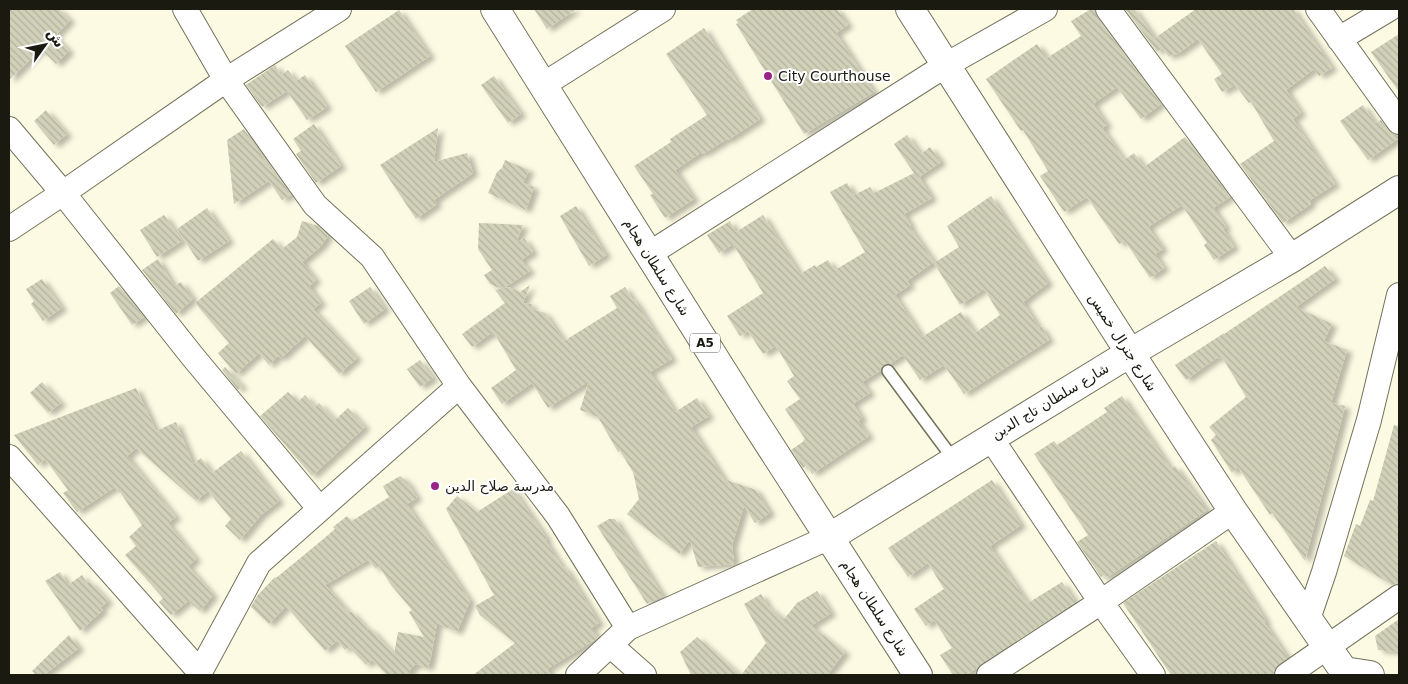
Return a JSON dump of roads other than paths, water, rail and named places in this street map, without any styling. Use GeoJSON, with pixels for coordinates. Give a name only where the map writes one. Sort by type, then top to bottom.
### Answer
{"type":"FeatureCollection","features":[{"type":"Feature","properties":{"kind":"main road","name":"شارع سلطان هجام"},"geometry":{"type":"LineString","coordinates":[[495,9],[749,413],[918,675]]}},
{"type":"Feature","properties":{"kind":"main road","name":"شارع جنرال خميس"},"geometry":{"type":"LineString","coordinates":[[910,9],[1233,510],[1328,647],[1354,674]]}},
{"type":"Feature","properties":{"kind":"main road","name":"شارع سلطان تاج الدين"},"geometry":{"type":"LineString","coordinates":[[830,537],[990,437],[1292,258],[1399,190]]}},
{"type":"Feature","properties":{"kind":"street"},"geometry":{"type":"LineString","coordinates":[[185,9],[226,80],[315,205],[372,257],[459,386],[558,516],[628,628]]}},
{"type":"Feature","properties":{"kind":"street"},"geometry":{"type":"LineString","coordinates":[[9,229],[226,80],[339,9]]}},
{"type":"Feature","properties":{"kind":"street"},"geometry":{"type":"LineString","coordinates":[[543,85],[663,9]]}},
{"type":"Feature","properties":{"kind":"street"},"geometry":{"type":"LineString","coordinates":[[649,254],[946,65],[1045,9]]}},
{"type":"Feature","properties":{"kind":"street"},"geometry":{"type":"LineString","coordinates":[[1108,9],[1292,258]]}},
{"type":"Feature","properties":{"kind":"street"},"geometry":{"type":"LineString","coordinates":[[1318,9],[1399,122]]}},
{"type":"Feature","properties":{"kind":"street"},"geometry":{"type":"LineString","coordinates":[[1340,39],[1389,9]]}},
{"type":"Feature","properties":{"kind":"street"},"geometry":{"type":"LineString","coordinates":[[9,129],[319,508]]}},
{"type":"Feature","properties":{"kind":"street"},"geometry":{"type":"LineString","coordinates":[[1308,619],[1324,572],[1369,420],[1399,295]]}},
{"type":"Feature","properties":{"kind":"street"},"geometry":{"type":"LineString","coordinates":[[9,457],[200,673],[259,563],[459,386]]}},
{"type":"Feature","properties":{"kind":"street"},"geometry":{"type":"LineString","coordinates":[[990,437],[1101,602],[1153,675]]}},
{"type":"Feature","properties":{"kind":"street"},"geometry":{"type":"LineString","coordinates":[[989,675],[1101,602],[1233,510]]}},
{"type":"Feature","properties":{"kind":"street"},"geometry":{"type":"LineString","coordinates":[[578,675],[628,628],[830,537]]}},
{"type":"Feature","properties":{"kind":"street"},"geometry":{"type":"LineString","coordinates":[[1287,675],[1399,597]]}},
{"type":"Feature","properties":{"kind":"street"},"geometry":{"type":"LineString","coordinates":[[610,645],[644,675]]}},
{"type":"Feature","properties":{"kind":"lane"},"geometry":{"type":"LineString","coordinates":[[888,371],[954,460]]}},
{"type":"Feature","properties":{"kind":"place","name":"City Courthouse"},"geometry":{"type":"Point","coordinates":[768,76]}},
{"type":"Feature","properties":{"kind":"place","name":"مدرسة صلاح الدين"},"geometry":{"type":"Point","coordinates":[435,486]}}]}
